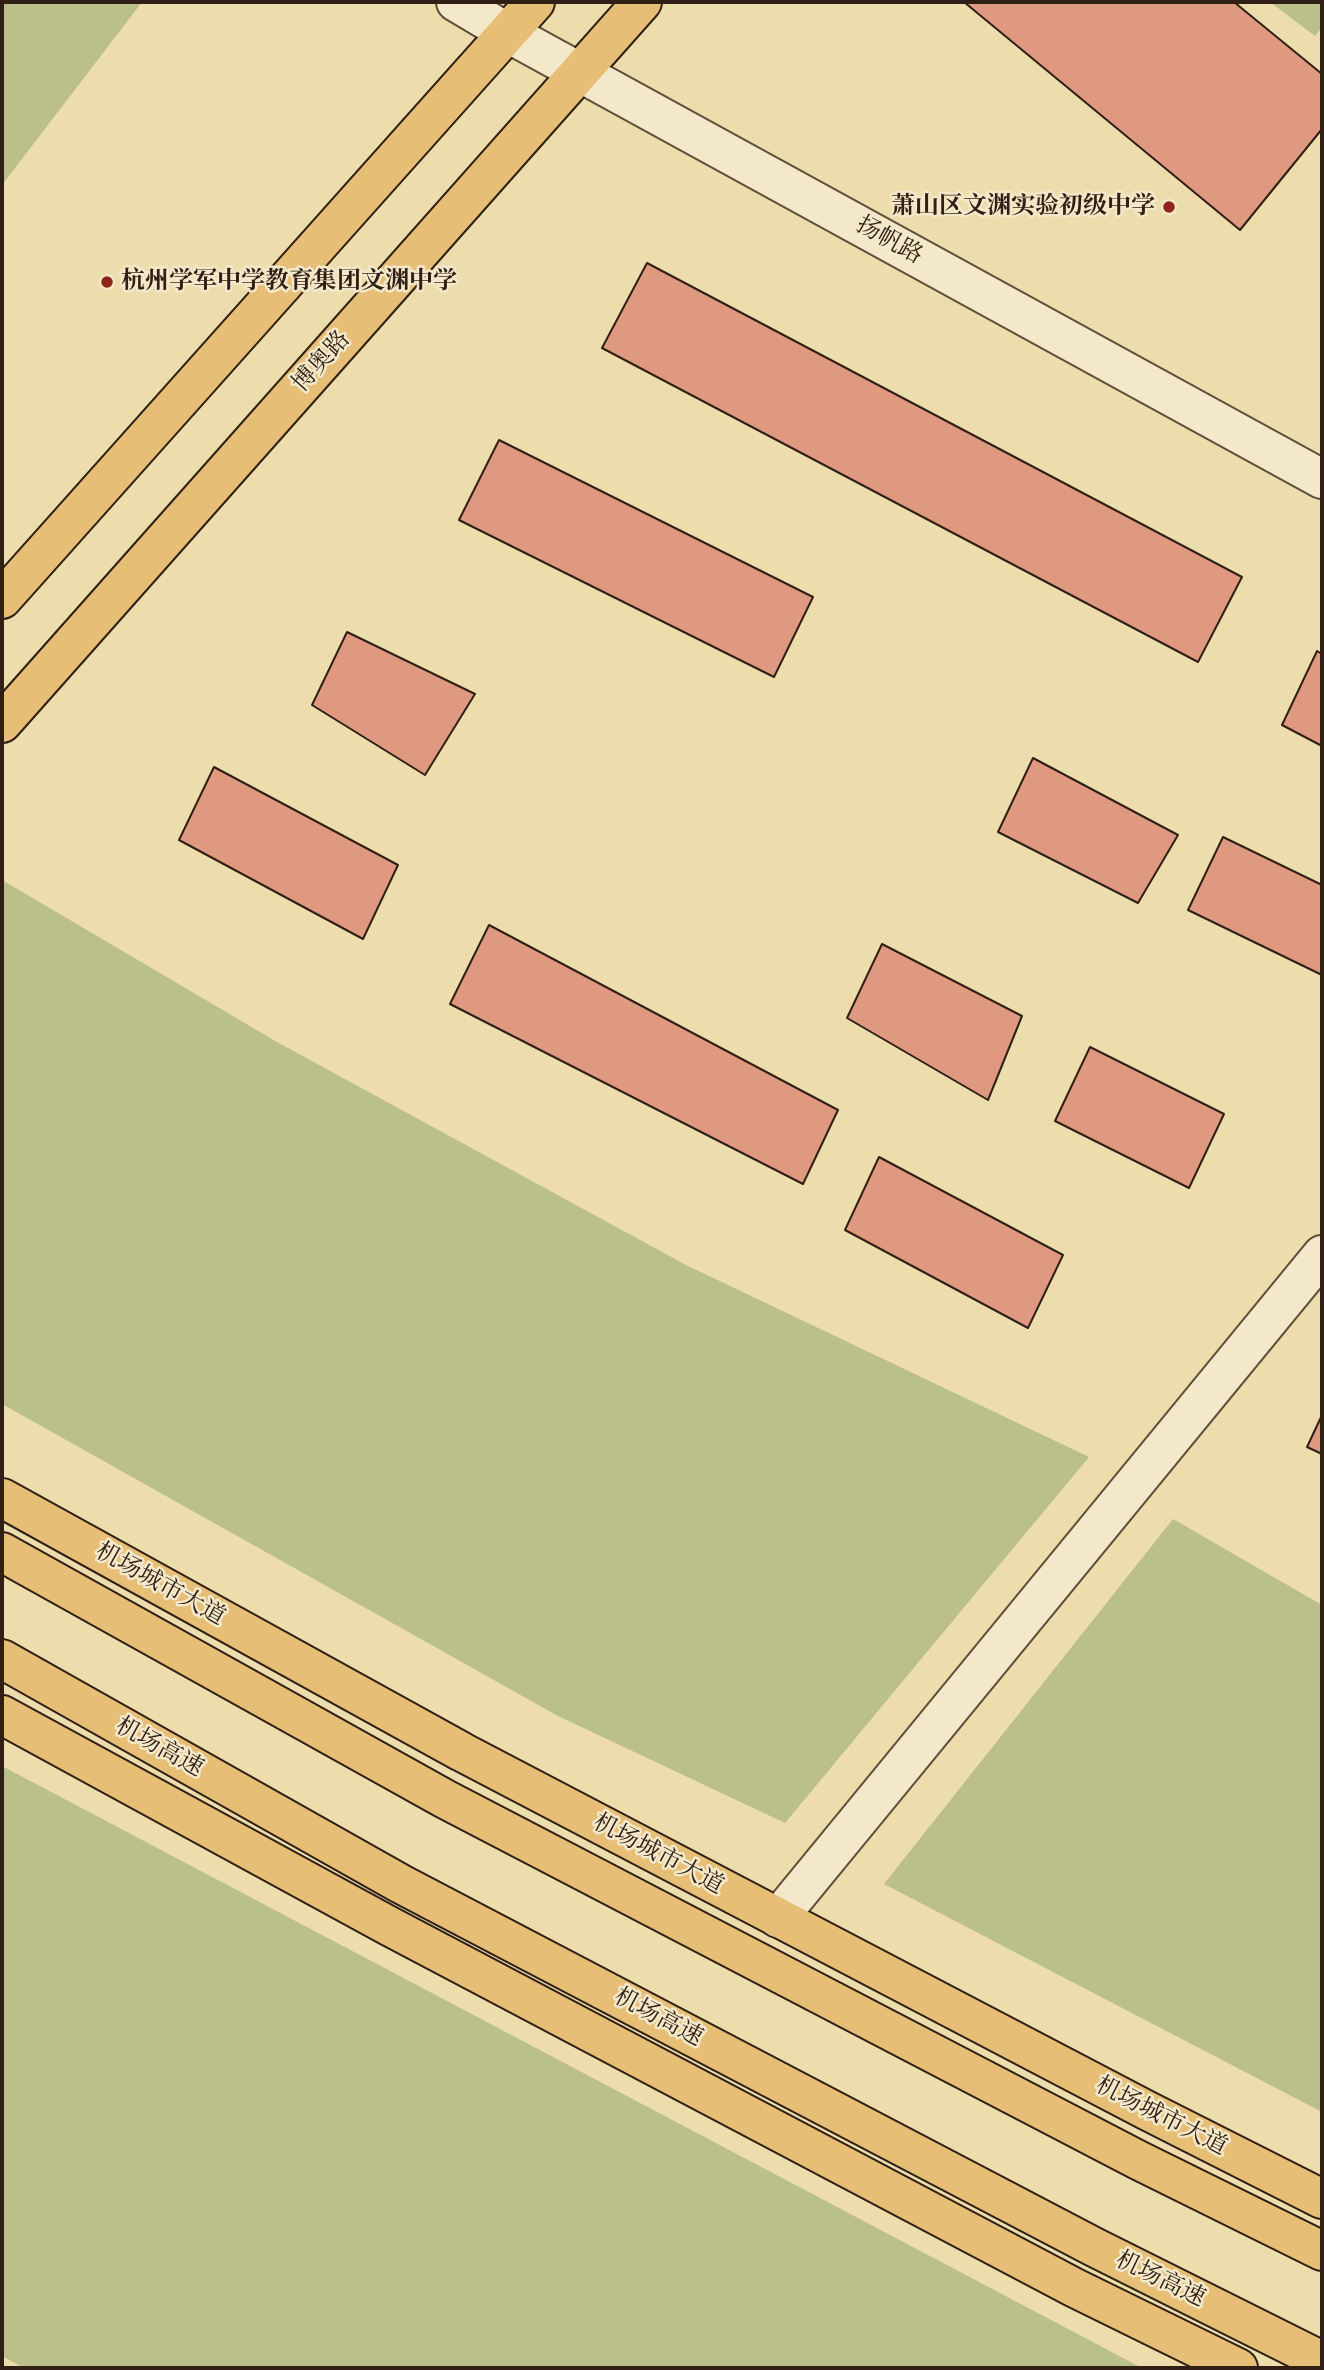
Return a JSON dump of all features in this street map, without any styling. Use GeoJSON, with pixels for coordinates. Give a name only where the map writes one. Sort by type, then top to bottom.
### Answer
{"type":"FeatureCollection","features":[{"type":"Feature","properties":{"kind":"main road"},"geometry":{"type":"LineString","coordinates":[[2,599],[535,2]]}},
{"type":"Feature","properties":{"kind":"main road","name":"博奥路"},"geometry":{"type":"LineString","coordinates":[[2,723],[642,2]]}},
{"type":"Feature","properties":{"kind":"main road","name":"机场城市大道"},"geometry":{"type":"LineString","coordinates":[[2,1498],[462,1752],[1322,2199]]}},
{"type":"Feature","properties":{"kind":"main road"},"geometry":{"type":"LineString","coordinates":[[2,1552],[445,1799],[1139,2160],[1322,2251]]}},
{"type":"Feature","properties":{"kind":"main road","name":"机场高速"},"geometry":{"type":"LineString","coordinates":[[2,1659],[401,1884],[1094,2247],[1322,2361]]}},
{"type":"Feature","properties":{"kind":"main road"},"geometry":{"type":"LineString","coordinates":[[2,1715],[389,1926],[1063,2281],[1238,2368]]}},
{"type":"Feature","properties":{"kind":"street","name":"扬帆路"},"geometry":{"type":"LineString","coordinates":[[456,2],[1322,479]]}},
{"type":"Feature","properties":{"kind":"street"},"geometry":{"type":"LineString","coordinates":[[778,1917],[1322,1255]]}},
{"type":"Feature","properties":{"kind":"green space"},"geometry":{"type":"Polygon","coordinates":[[[2,2],[142,2],[2,185],[2,2]]]}},
{"type":"Feature","properties":{"kind":"green space"},"geometry":{"type":"Polygon","coordinates":[[[1270,2],[1322,2],[1322,27],[1315,36],[1270,2]]]}},
{"type":"Feature","properties":{"kind":"green space"},"geometry":{"type":"Polygon","coordinates":[[[2,880],[277,1042],[686,1265],[1089,1457],[785,1823],[558,1716],[2,1404],[2,880]]]}},
{"type":"Feature","properties":{"kind":"green space"},"geometry":{"type":"Polygon","coordinates":[[[1173,1519],[1322,1605],[1322,2112],[884,1884],[1173,1519]]]}},
{"type":"Feature","properties":{"kind":"green space"},"geometry":{"type":"Polygon","coordinates":[[[2,1766],[1142,2368],[24,2368],[2,2356],[2,1766]]]}},
{"type":"Feature","properties":{"kind":"building"},"geometry":{"type":"Polygon","coordinates":[[[964,2],[1234,2],[1322,74],[1322,129],[1240,230],[964,2]]]}},
{"type":"Feature","properties":{"kind":"building"},"geometry":{"type":"Polygon","coordinates":[[[647,263],[1242,577],[1198,662],[602,348],[647,263]]]}},
{"type":"Feature","properties":{"kind":"building"},"geometry":{"type":"Polygon","coordinates":[[[499,440],[813,597],[774,677],[459,520],[499,440]]]}},
{"type":"Feature","properties":{"kind":"building"},"geometry":{"type":"Polygon","coordinates":[[[347,632],[475,694],[425,775],[312,705],[347,632]]]}},
{"type":"Feature","properties":{"kind":"building"},"geometry":{"type":"Polygon","coordinates":[[[1317,651],[1322,654],[1322,746],[1282,725],[1317,651]]]}},
{"type":"Feature","properties":{"kind":"building"},"geometry":{"type":"Polygon","coordinates":[[[1033,758],[1178,835],[1138,903],[998,832],[1033,758]]]}},
{"type":"Feature","properties":{"kind":"building"},"geometry":{"type":"Polygon","coordinates":[[[214,767],[398,865],[363,939],[179,840],[214,767]]]}},
{"type":"Feature","properties":{"kind":"building"},"geometry":{"type":"Polygon","coordinates":[[[1223,837],[1322,885],[1322,975],[1188,910],[1223,837]]]}},
{"type":"Feature","properties":{"kind":"building"},"geometry":{"type":"Polygon","coordinates":[[[489,925],[838,1110],[803,1184],[450,1004],[489,925]]]}},
{"type":"Feature","properties":{"kind":"building"},"geometry":{"type":"Polygon","coordinates":[[[882,944],[1022,1016],[988,1100],[847,1018],[882,944]]]}},
{"type":"Feature","properties":{"kind":"building"},"geometry":{"type":"Polygon","coordinates":[[[1090,1047],[1224,1114],[1189,1188],[1055,1121],[1090,1047]]]}},
{"type":"Feature","properties":{"kind":"building"},"geometry":{"type":"Polygon","coordinates":[[[879,1157],[1063,1255],[1028,1328],[845,1230],[879,1157]]]}},
{"type":"Feature","properties":{"kind":"building"},"geometry":{"type":"Polygon","coordinates":[[[1322,1415],[1322,1454],[1307,1447],[1322,1415]]]}},
{"type":"Feature","properties":{"kind":"place","name":"萧山区文渊实验初级中学"},"geometry":{"type":"Point","coordinates":[1169,207]}},
{"type":"Feature","properties":{"kind":"place","name":"杭州学军中学教育集团文渊中学"},"geometry":{"type":"Point","coordinates":[107,282]}}]}
